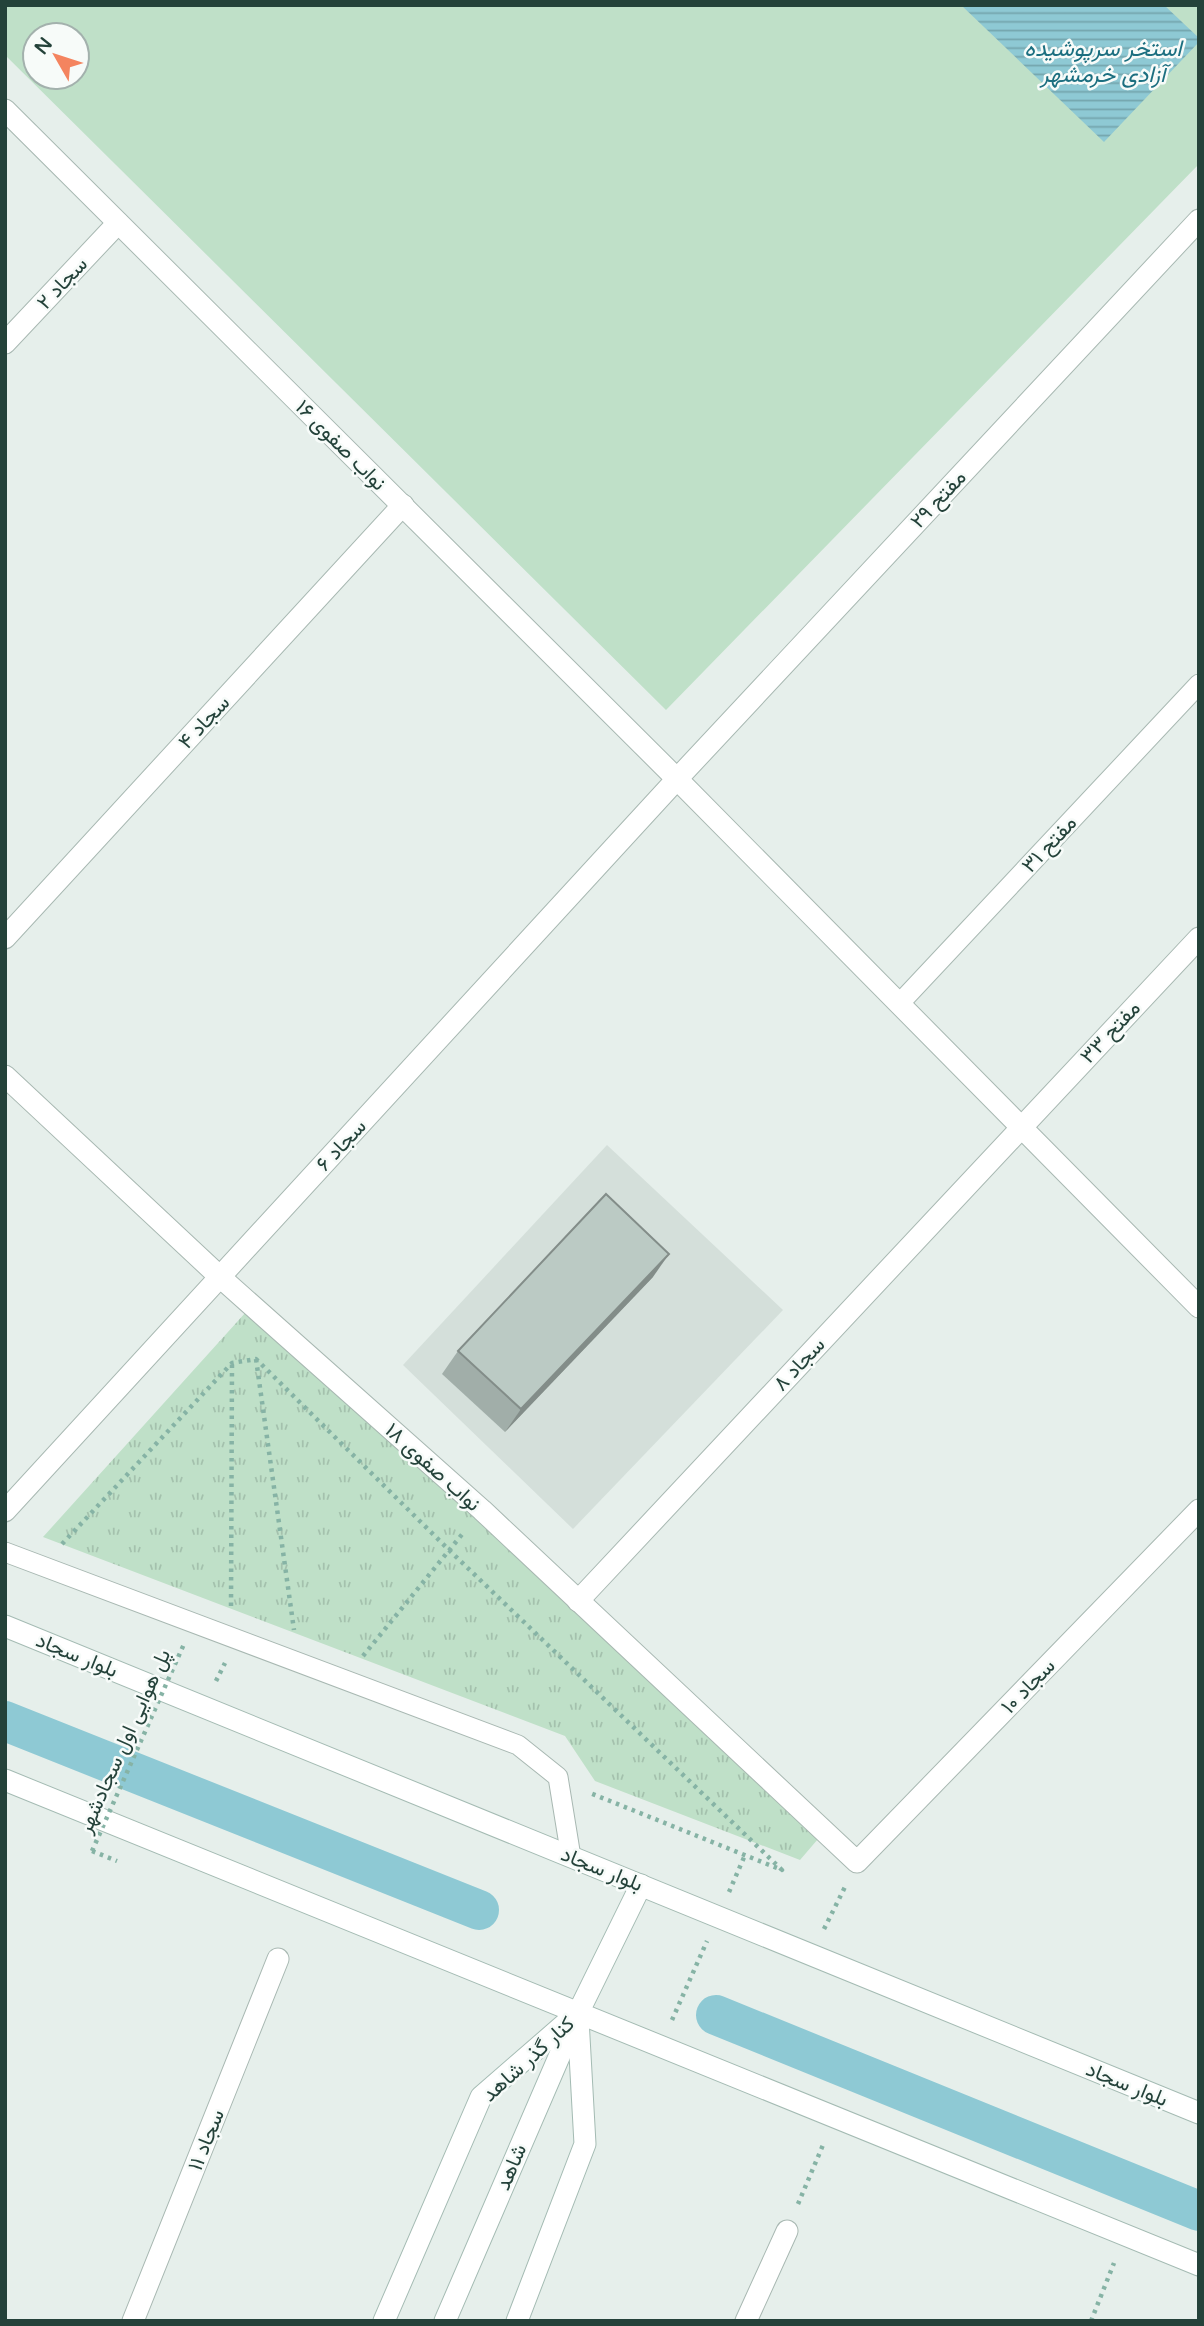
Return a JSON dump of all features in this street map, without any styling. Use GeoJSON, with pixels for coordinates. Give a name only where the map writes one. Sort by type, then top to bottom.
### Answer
{"type":"FeatureCollection","features":[{"type":"Feature","properties":{"kind":"street","name":"نواب صفوی ۱۶"},"geometry":{"type":"LineString","coordinates":[[5,110],[677,779],[1199,1307]]}},
{"type":"Feature","properties":{"kind":"street","name":"مفتح ۲۹"},"geometry":{"type":"LineString","coordinates":[[677,779],[1199,220]]}},
{"type":"Feature","properties":{"kind":"street","name":"سجاد ۲"},"geometry":{"type":"LineString","coordinates":[[5,344],[118,223]]}},
{"type":"Feature","properties":{"kind":"street","name":"سجاد ۴"},"geometry":{"type":"LineString","coordinates":[[5,938],[403,505]]}},
{"type":"Feature","properties":{"kind":"street","name":"سجاد ۶"},"geometry":{"type":"LineString","coordinates":[[5,1511],[677,779]]}},
{"type":"Feature","properties":{"kind":"street","name":"مفتح ۳۳"},"geometry":{"type":"LineString","coordinates":[[1020,1127],[1199,938]]}},
{"type":"Feature","properties":{"kind":"street","name":"نواب صفوی ۱۸"},"geometry":{"type":"LineString","coordinates":[[5,1076],[220,1277],[482,1510],[857,1862]]}},
{"type":"Feature","properties":{"kind":"street","name":"سجاد ۸"},"geometry":{"type":"LineString","coordinates":[[578,1601],[1020,1127]]}},
{"type":"Feature","properties":{"kind":"street","name":"سجاد ۱۰"},"geometry":{"type":"LineString","coordinates":[[857,1862],[1199,1510]]}},
{"type":"Feature","properties":{"kind":"street","name":"بلوار سجاد"},"geometry":{"type":"LineString","coordinates":[[5,1626],[1199,2113]]}},
{"type":"Feature","properties":{"kind":"street"},"geometry":{"type":"LineString","coordinates":[[5,1780],[1199,2265]]}},
{"type":"Feature","properties":{"kind":"street","name":"شاهد"},"geometry":{"type":"LineString","coordinates":[[445,2321],[578,2013],[641,1885]]}},
{"type":"Feature","properties":{"kind":"street","name":"سجاد ۱۱"},"geometry":{"type":"LineString","coordinates":[[133,2321],[278,1959]]}},
{"type":"Feature","properties":{"kind":"street","name":"کنار گذر شاهد"},"geometry":{"type":"LineString","coordinates":[[384,2321],[481,2097],[578,2013]]}},
{"type":"Feature","properties":{"kind":"street","name":"کنار گذر شاهد"},"geometry":{"type":"LineString","coordinates":[[517,2321],[585,2144],[578,2013]]}},
{"type":"Feature","properties":{"kind":"street"},"geometry":{"type":"LineString","coordinates":[[747,2320],[787,2231]]}},
{"type":"Feature","properties":{"kind":"lane","name":"مفتح ۳۱"},"geometry":{"type":"LineString","coordinates":[[899,1004],[1199,684]]}},
{"type":"Feature","properties":{"kind":"lane"},"geometry":{"type":"LineString","coordinates":[[5,1552],[518,1745],[558,1777],[571,1857]]}},
{"type":"Feature","properties":{"kind":"path"},"geometry":{"type":"LineString","coordinates":[[41,1566],[232,1363],[256,1359]]}},
{"type":"Feature","properties":{"kind":"path"},"geometry":{"type":"LineString","coordinates":[[256,1359],[449,1550],[782,1870],[612,1803],[558,1777]]}},
{"type":"Feature","properties":{"kind":"path"},"geometry":{"type":"LineString","coordinates":[[256,1359],[298,1662]]}},
{"type":"Feature","properties":{"kind":"path"},"geometry":{"type":"LineString","coordinates":[[225,1663],[231,1637],[232,1363]]}},
{"type":"Feature","properties":{"kind":"path"},"geometry":{"type":"LineString","coordinates":[[345,1679],[482,1510]]}},
{"type":"Feature","properties":{"kind":"path","name":"پل هوایی اول سجادشهر"},"geometry":{"type":"LineString","coordinates":[[92,1851],[184,1644]]}},
{"type":"Feature","properties":{"kind":"path"},"geometry":{"type":"LineString","coordinates":[[661,2046],[745,1855]]}},
{"type":"Feature","properties":{"kind":"path"},"geometry":{"type":"LineString","coordinates":[[812,1955],[857,1862]]}},
{"type":"Feature","properties":{"kind":"path"},"geometry":{"type":"LineString","coordinates":[[787,2231],[835,2117]]}},
{"type":"Feature","properties":{"kind":"path"},"geometry":{"type":"LineString","coordinates":[[1091,2321],[1125,2235]]}},
{"type":"Feature","properties":{"kind":"shaded area"},"geometry":{"type":"Polygon","coordinates":[[[607,1145],[783,1310],[573,1529],[403,1365],[607,1145]]]}},
{"type":"Feature","properties":{"kind":"green space"},"geometry":{"type":"Polygon","coordinates":[[[5,5],[1199,5],[1199,164],[666,710],[41,91],[91,91],[91,21],[21,21],[21,71],[5,55],[5,5]]]}},
{"type":"Feature","properties":{"kind":"green space"},"geometry":{"type":"Polygon","coordinates":[[[255,1302],[818,1839],[800,1860],[595,1781],[565,1736],[43,1537],[255,1302]]]}},
{"type":"Feature","properties":{"kind":"water","name":"استخر سرپوشیده آزادی خرمشهر"},"geometry":{"type":"Polygon","coordinates":[[[961,5],[1164,5],[1199,38],[1199,42],[1104,142],[961,5]]]}},
{"type":"Feature","properties":{"kind":"building"},"geometry":{"type":"Polygon","coordinates":[[[606,1194],[669,1254],[521,1409],[458,1351],[606,1194]]]}},
{"type":"Feature","properties":{"kind":"waterway"},"geometry":{"type":"LineString","coordinates":[[5,1721],[479,1910]]}},
{"type":"Feature","properties":{"kind":"waterway"},"geometry":{"type":"LineString","coordinates":[[716,2015],[1199,2211]]}}]}
